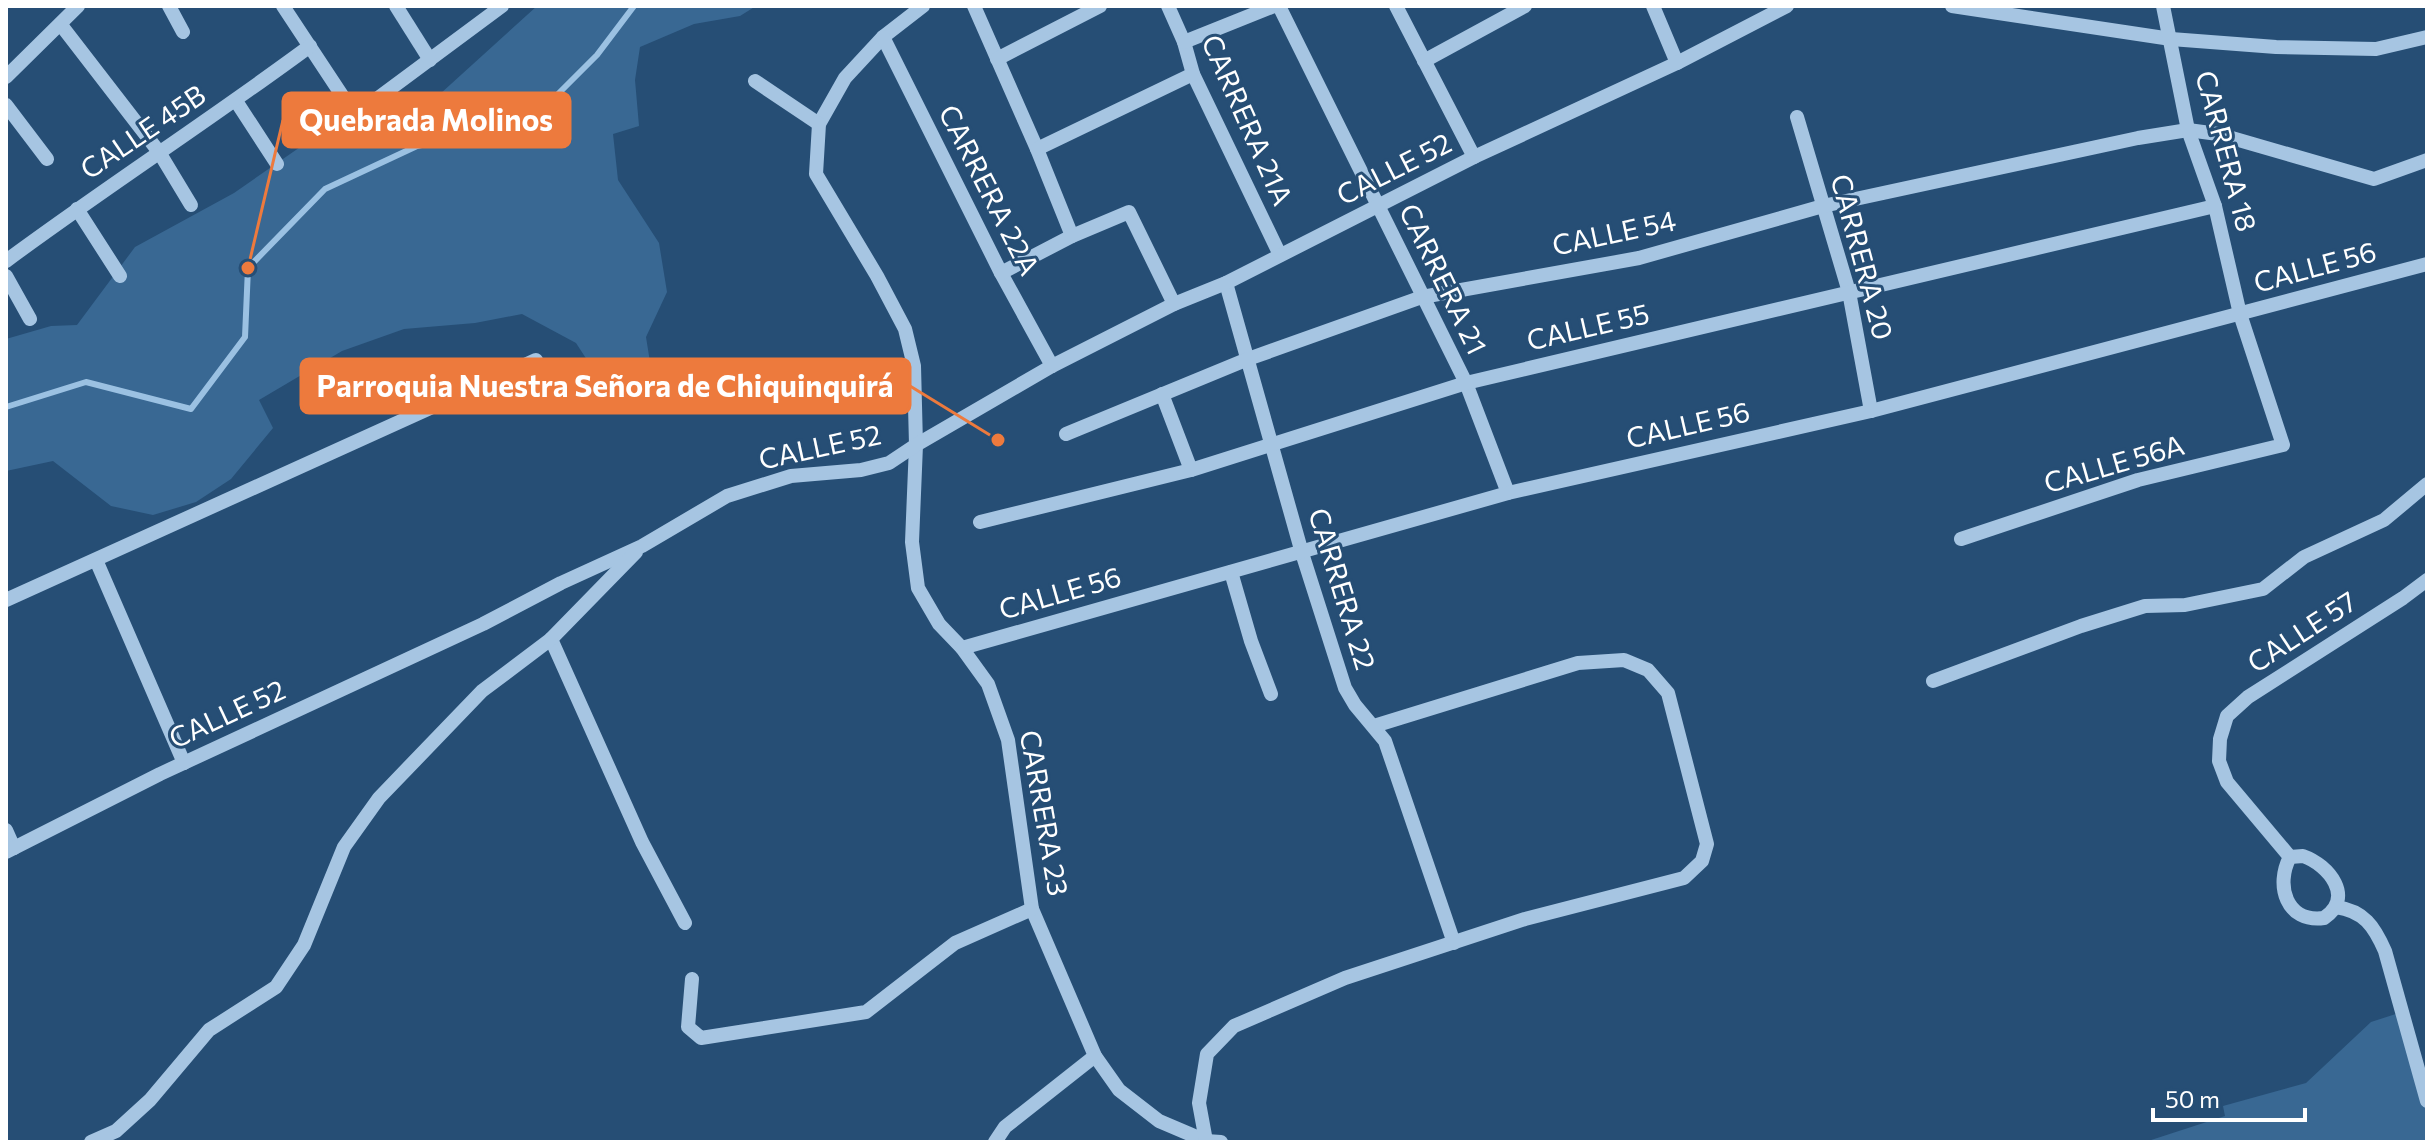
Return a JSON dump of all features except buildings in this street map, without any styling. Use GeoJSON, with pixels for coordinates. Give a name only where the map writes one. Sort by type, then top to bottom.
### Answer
{"type":"FeatureCollection","features":[{"type":"Feature","properties":{"kind":"street"},"geometry":{"type":"LineString","coordinates":[[6,77],[78,6]]}},
{"type":"Feature","properties":{"kind":"street"},"geometry":{"type":"LineString","coordinates":[[169,6],[183,32]]}},
{"type":"Feature","properties":{"kind":"street"},"geometry":{"type":"LineString","coordinates":[[283,6],[355,115],[502,6]]}},
{"type":"Feature","properties":{"kind":"street"},"geometry":{"type":"LineString","coordinates":[[396,6],[430,60]]}},
{"type":"Feature","properties":{"kind":"street"},"geometry":{"type":"LineString","coordinates":[[755,81],[819,124],[845,78],[883,37],[923,6]]}},
{"type":"Feature","properties":{"kind":"street"},"geometry":{"type":"LineString","coordinates":[[974,6],[1072,236]]}},
{"type":"Feature","properties":{"kind":"street"},"geometry":{"type":"LineString","coordinates":[[997,59],[1100,6]]}},
{"type":"Feature","properties":{"kind":"street","name":"CARRERA 21A"},"geometry":{"type":"LineString","coordinates":[[1168,6],[1184,42],[1193,74],[1280,255]]}},
{"type":"Feature","properties":{"kind":"street"},"geometry":{"type":"LineString","coordinates":[[1184,42],[1277,6]]}},
{"type":"Feature","properties":{"kind":"street","name":"CARRERA 21"},"geometry":{"type":"LineString","coordinates":[[1277,6],[1466,383],[1508,493]]}},
{"type":"Feature","properties":{"kind":"street"},"geometry":{"type":"LineString","coordinates":[[1396,6],[1474,157]]}},
{"type":"Feature","properties":{"kind":"street"},"geometry":{"type":"LineString","coordinates":[[1424,61],[1500,12],[1525,6]]}},
{"type":"Feature","properties":{"kind":"street"},"geometry":{"type":"LineString","coordinates":[[1653,6],[1677,63]]}},
{"type":"Feature","properties":{"kind":"street","name":"CALLE 52"},"geometry":{"type":"LineString","coordinates":[[10,850],[184,763],[469,631],[642,546],[727,496],[791,476],[861,470],[889,463],[1052,366],[1174,304],[1226,283],[1474,157],[1677,63],[1766,11],[1787,6]]}},
{"type":"Feature","properties":{"kind":"street"},"geometry":{"type":"LineString","coordinates":[[1952,6],[2171,39],[2276,47],[2376,49],[2427,37]]}},
{"type":"Feature","properties":{"kind":"street","name":"CARRERA 18"},"geometry":{"type":"LineString","coordinates":[[2163,6],[2188,130],[2215,206],[2240,314],[2283,445]]}},
{"type":"Feature","properties":{"kind":"street"},"geometry":{"type":"LineString","coordinates":[[61,25],[159,152],[191,205]]}},
{"type":"Feature","properties":{"kind":"street","name":"CARRERA 22A"},"geometry":{"type":"LineString","coordinates":[[883,37],[1001,273],[1052,366]]}},
{"type":"Feature","properties":{"kind":"street","name":"CALLE 45B"},"geometry":{"type":"LineString","coordinates":[[6,261],[310,46]]}},
{"type":"Feature","properties":{"kind":"street"},"geometry":{"type":"LineString","coordinates":[[1037,149],[1193,74]]}},
{"type":"Feature","properties":{"kind":"street"},"geometry":{"type":"LineString","coordinates":[[236,101],[277,164]]}},
{"type":"Feature","properties":{"kind":"street"},"geometry":{"type":"LineString","coordinates":[[6,105],[47,159]]}},
{"type":"Feature","properties":{"kind":"street","name":"CARRERA 20"},"geometry":{"type":"LineString","coordinates":[[1797,117],[1849,292],[1871,411]]}},
{"type":"Feature","properties":{"kind":"street","name":"CARRERA 23"},"geometry":{"type":"LineString","coordinates":[[819,124],[816,174],[905,329],[914,366],[916,445],[912,542],[918,588],[939,624],[962,648],[988,684],[1008,740],[1032,909],[1095,1056],[1119,1090],[1159,1121],[1206,1141],[1221,1142]]}},
{"type":"Feature","properties":{"kind":"street","name":"CALLE 54"},"geometry":{"type":"LineString","coordinates":[[1066,434],[1248,359],[1422,297],[1639,258],[1823,206],[2138,138],[2188,130],[2218,134],[2374,179],[2427,160]]}},
{"type":"Feature","properties":{"kind":"street","name":"CALLE 55"},"geometry":{"type":"LineString","coordinates":[[980,522],[1191,470],[1466,383],[2215,206]]}},
{"type":"Feature","properties":{"kind":"street"},"geometry":{"type":"LineString","coordinates":[[77,209],[120,276]]}},
{"type":"Feature","properties":{"kind":"street"},"geometry":{"type":"LineString","coordinates":[[1001,273],[1072,236],[1129,212],[1174,304]]}},
{"type":"Feature","properties":{"kind":"street","name":"CALLE 56"},"geometry":{"type":"LineString","coordinates":[[962,648],[1508,493],[1871,411],[2427,264]]}},
{"type":"Feature","properties":{"kind":"street"},"geometry":{"type":"LineString","coordinates":[[6,276],[30,319]]}},
{"type":"Feature","properties":{"kind":"street","name":"CARRERA 22"},"geometry":{"type":"LineString","coordinates":[[1226,283],[1302,553],[1345,688],[1385,741],[1454,943]]}},
{"type":"Feature","properties":{"kind":"street"},"geometry":{"type":"LineString","coordinates":[[6,600],[536,360]]}},
{"type":"Feature","properties":{"kind":"street"},"geometry":{"type":"LineString","coordinates":[[1162,394],[1191,470]]}},
{"type":"Feature","properties":{"kind":"street","name":"CALLE 56A"},"geometry":{"type":"LineString","coordinates":[[1961,539],[2138,480],[2283,445]]}},
{"type":"Feature","properties":{"kind":"street"},"geometry":{"type":"LineString","coordinates":[[1933,681],[2081,626],[2145,606],[2185,605],[2263,589],[2304,557],[2384,520],[2427,484]]}},
{"type":"Feature","properties":{"kind":"street"},"geometry":{"type":"LineString","coordinates":[[91,1142],[116,1131],[150,1100],[209,1030],[276,987],[304,945],[344,847],[379,798],[482,691],[551,639],[642,546]]}},
{"type":"Feature","properties":{"kind":"street"},"geometry":{"type":"LineString","coordinates":[[96,560],[184,763]]}},
{"type":"Feature","properties":{"kind":"street"},"geometry":{"type":"LineString","coordinates":[[1231,572],[1251,641],[1271,694]]}},
{"type":"Feature","properties":{"kind":"street","name":"CALLE 57"},"geometry":{"type":"LineString","coordinates":[[2290,857],[2227,782],[2219,761],[2220,739],[2227,716],[2248,697],[2427,580]]}},
{"type":"Feature","properties":{"kind":"street"},"geometry":{"type":"LineString","coordinates":[[551,639],[642,842],[685,923]]}},
{"type":"Feature","properties":{"kind":"street"},"geometry":{"type":"LineString","coordinates":[[1206,1141],[1199,1103],[1207,1054],[1234,1026],[1345,978],[1525,919],[1684,878],[1702,861],[1707,844],[1668,693],[1648,670],[1624,660],[1578,663],[1374,726]]}},
{"type":"Feature","properties":{"kind":"street"},"geometry":{"type":"LineString","coordinates":[[6,830],[10,850]]}},
{"type":"Feature","properties":{"kind":"street"},"geometry":{"type":"LineString","coordinates":[[2303,856],[2316,860],[2334,880],[2336,907],[2324,918],[2316,919],[2295,910],[2286,899],[2282,885],[2283,870],[2290,857],[2303,856]]}},
{"type":"Feature","properties":{"kind":"street"},"geometry":{"type":"LineString","coordinates":[[2336,907],[2353,909],[2368,919],[2378,934],[2427,1101]]}},
{"type":"Feature","properties":{"kind":"street"},"geometry":{"type":"LineString","coordinates":[[692,979],[688,1027],[701,1038],[866,1012],[955,943],[1032,909]]}},
{"type":"Feature","properties":{"kind":"street"},"geometry":{"type":"LineString","coordinates":[[995,1142],[1005,1127],[1095,1056]]}},
{"type":"Feature","properties":{"kind":"shaded area"},"geometry":{"type":"Polygon","coordinates":[[[537,6],[756,6],[740,16],[694,24],[640,47],[635,80],[639,126],[613,134],[618,180],[659,243],[667,292],[646,337],[650,362],[606,389],[576,343],[522,314],[475,323],[404,329],[342,351],[259,400],[273,428],[231,479],[196,502],[153,515],[111,506],[53,461],[6,471],[6,339],[51,326],[77,325],[135,247],[234,193],[319,134],[440,94],[537,6]]]}},
{"type":"Feature","properties":{"kind":"shaded area"},"geometry":{"type":"Polygon","coordinates":[[[2402,1012],[2427,1101],[2427,1142],[2145,1142],[2225,1116],[2223,1106],[2306,1083],[2371,1022],[2402,1012]]]}},
{"type":"Feature","properties":{"kind":"waterway"},"geometry":{"type":"LineString","coordinates":[[6,407],[86,382],[191,409],[245,337],[248,268],[325,189],[417,146],[505,126],[557,95],[597,55],[634,6]]}},
{"type":"Feature","properties":{"kind":"place","name":"Quebrada Molinos"},"geometry":{"type":"Point","coordinates":[248,268]}},
{"type":"Feature","properties":{"kind":"place","name":"Parroquia Nuestra Señora de Chiquinquirá"},"geometry":{"type":"Point","coordinates":[998,440]}}]}
